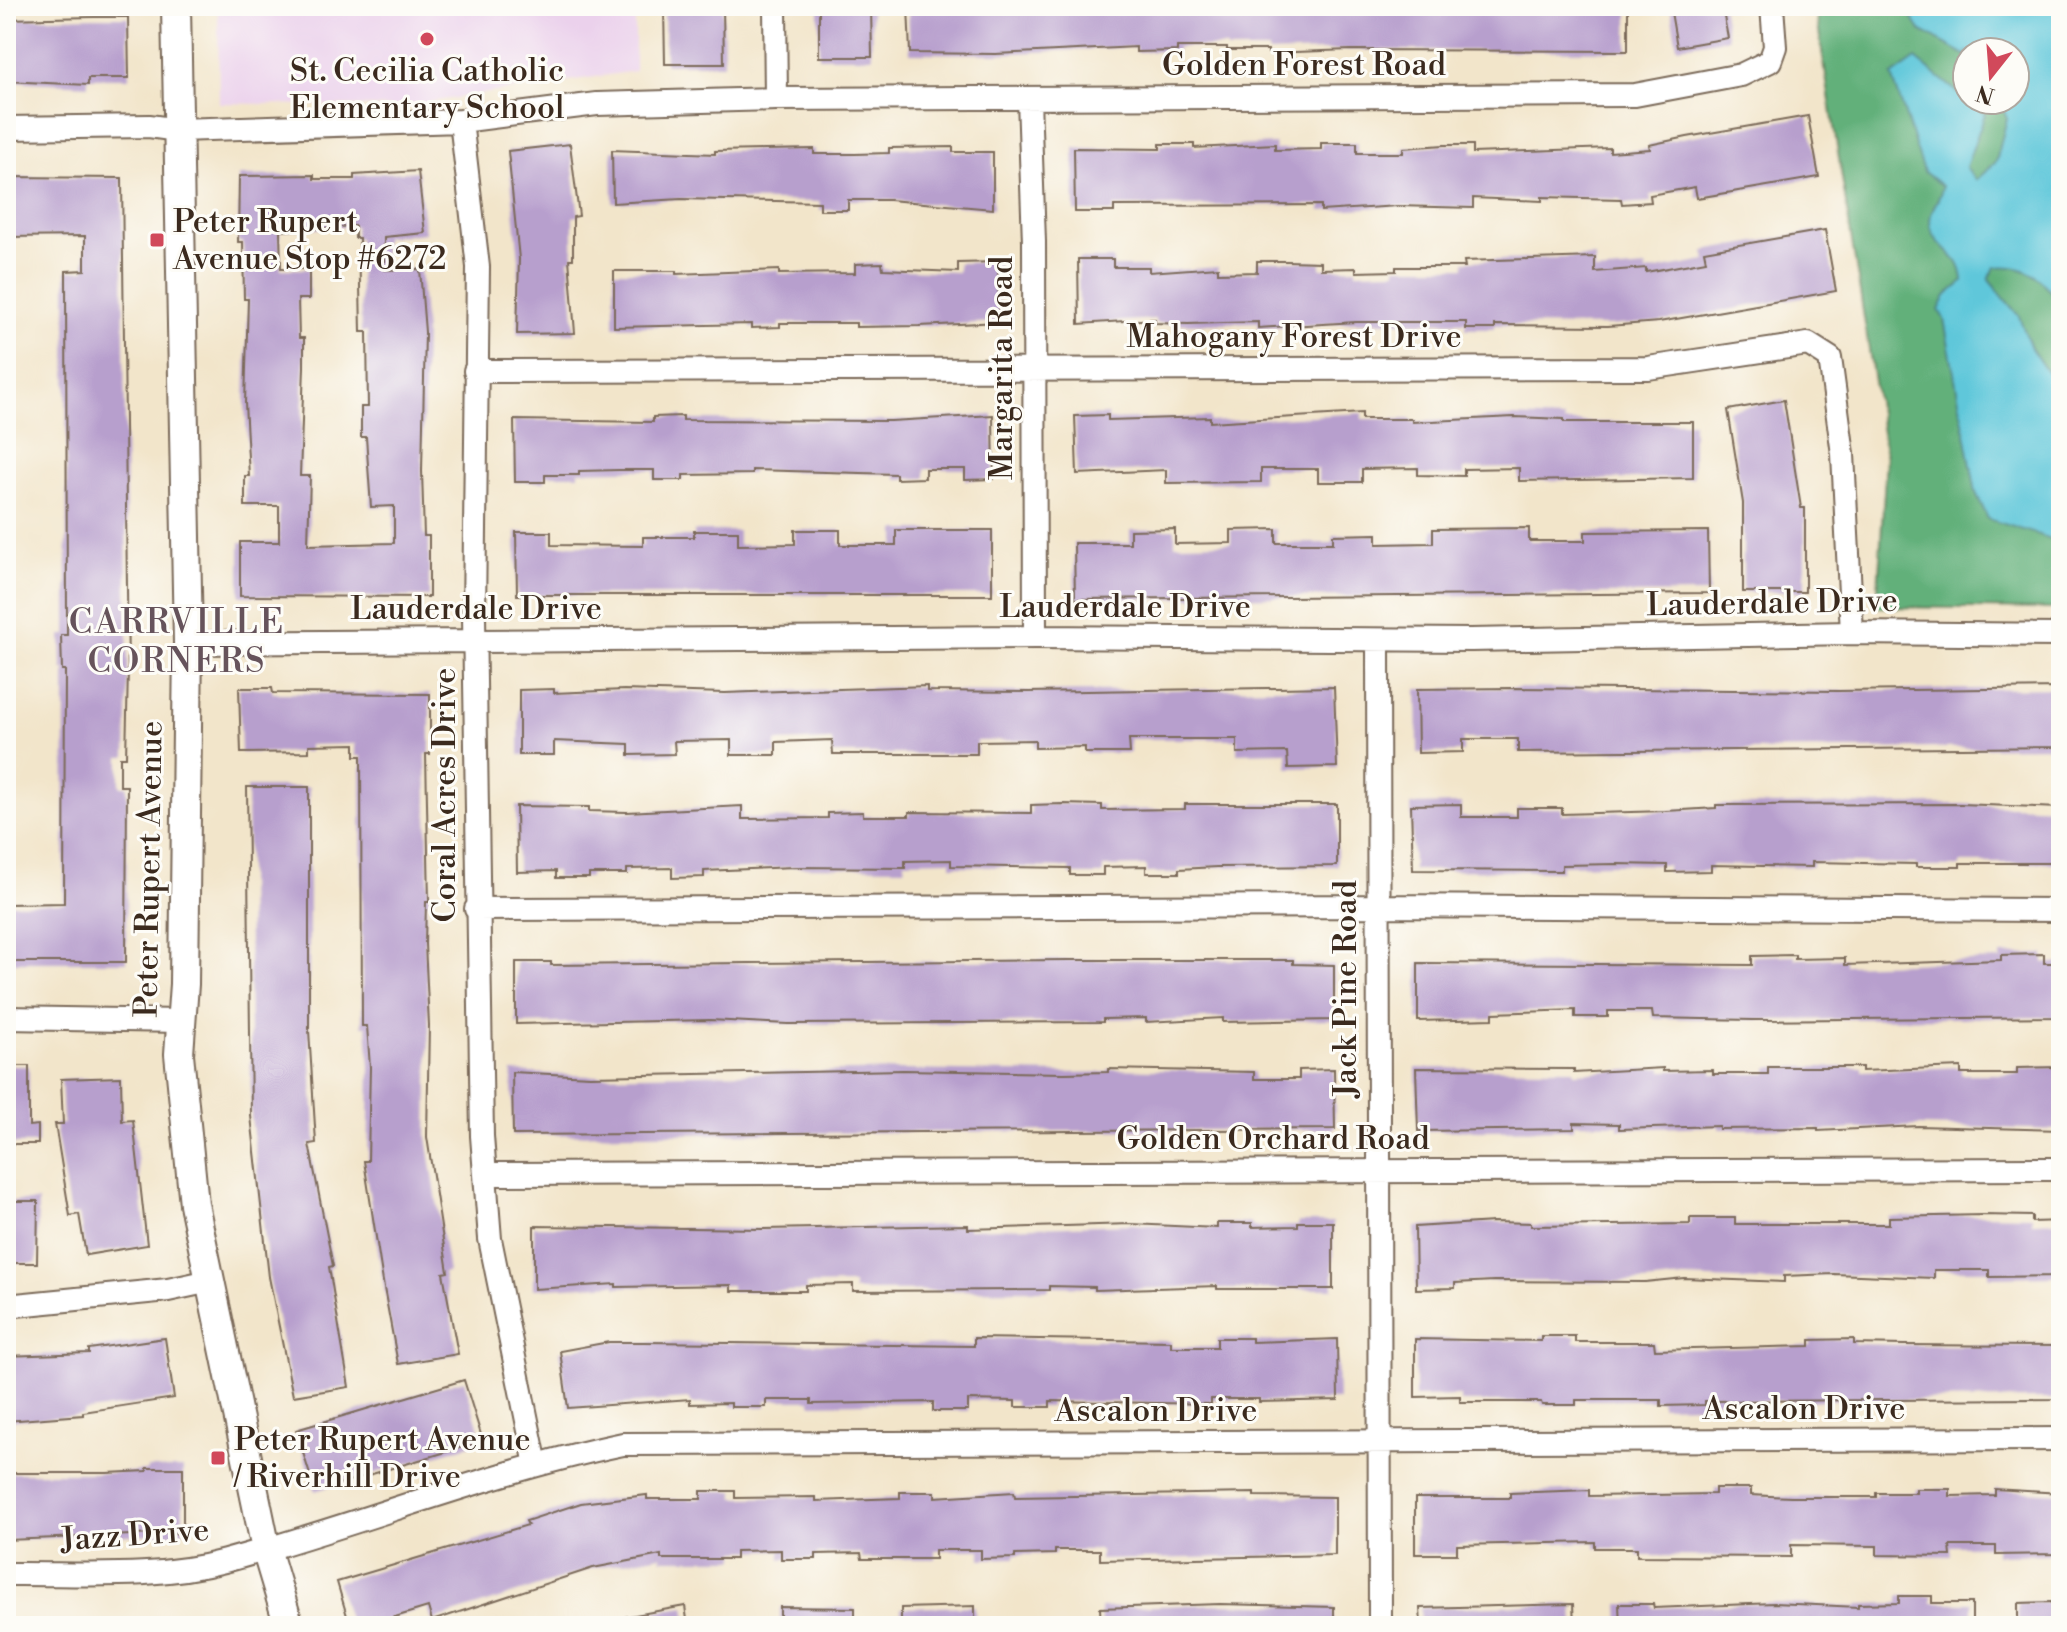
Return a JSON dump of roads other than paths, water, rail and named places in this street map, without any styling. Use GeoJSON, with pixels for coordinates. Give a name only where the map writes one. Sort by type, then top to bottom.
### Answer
{"type":"FeatureCollection","features":[{"type":"Feature","properties":{"kind":"street","name":"Peter Rupert Avenue"},"geometry":{"type":"LineString","coordinates":[[176,6],[188,643],[179,1054],[184,1130],[194,1204],[266,1549],[289,1626]]}},
{"type":"Feature","properties":{"kind":"street"},"geometry":{"type":"LineString","coordinates":[[775,6],[776,99]]}},
{"type":"Feature","properties":{"kind":"street","name":"Golden Forest Road"},"geometry":{"type":"LineString","coordinates":[[6,128],[149,126],[178,130],[461,121],[597,104],[776,99],[1635,95],[1741,75],[1770,61],[1775,47],[1772,6]]}},
{"type":"Feature","properties":{"kind":"street","name":"Margarita Road"},"geometry":{"type":"LineString","coordinates":[[1029,99],[1035,637]]}},
{"type":"Feature","properties":{"kind":"street","name":"Coral Acres Drive"},"geometry":{"type":"LineString","coordinates":[[461,121],[478,267],[475,371],[476,909],[486,1174],[490,1239],[536,1465]]}},
{"type":"Feature","properties":{"kind":"street","name":"Mahogany Forest Drive"},"geometry":{"type":"LineString","coordinates":[[475,371],[1648,368],[1808,344],[1830,358],[1843,454],[1852,633]]}},
{"type":"Feature","properties":{"kind":"street","name":"Lauderdale Drive"},"geometry":{"type":"LineString","coordinates":[[188,643],[1035,637],[1378,640],[1852,633],[2061,635]]}},
{"type":"Feature","properties":{"kind":"street","name":"Jack Pine Road"},"geometry":{"type":"LineString","coordinates":[[1378,640],[1380,1626]]}},
{"type":"Feature","properties":{"kind":"street"},"geometry":{"type":"LineString","coordinates":[[476,909],[1378,906],[2061,910]]}},
{"type":"Feature","properties":{"kind":"street"},"geometry":{"type":"LineString","coordinates":[[6,1018],[181,1021]]}},
{"type":"Feature","properties":{"kind":"street","name":"Golden Orchard Road"},"geometry":{"type":"LineString","coordinates":[[486,1174],[2061,1169]]}},
{"type":"Feature","properties":{"kind":"street"},"geometry":{"type":"LineString","coordinates":[[6,1306],[168,1290],[210,1281]]}},
{"type":"Feature","properties":{"kind":"street","name":"Ascalon Drive"},"geometry":{"type":"LineString","coordinates":[[266,1549],[536,1465],[623,1444],[2061,1439]]}},
{"type":"Feature","properties":{"kind":"street","name":"Jazz Drive"},"geometry":{"type":"LineString","coordinates":[[6,1574],[163,1572],[266,1549]]}},
{"type":"Feature","properties":{"kind":"water"},"geometry":{"type":"Polygon","coordinates":[[[1904,6],[2061,6],[2061,307],[2042,281],[2026,271],[1995,267],[1989,280],[2019,316],[2031,348],[2061,393],[2061,542],[1988,519],[1976,493],[1944,319],[1939,310],[1946,296],[1963,282],[1962,272],[1931,228],[1930,217],[1942,186],[1924,172],[1892,76],[1916,59],[1951,87],[1951,116],[1984,116],[1966,167],[1976,180],[1996,162],[2006,116],[2031,116],[2031,36],[1951,36],[1951,47],[1920,30],[1904,6]]]}},
{"type":"Feature","properties":{"kind":"place","name":"St. Cecilia Catholic Elementary School"},"geometry":{"type":"Point","coordinates":[427,39]}},
{"type":"Feature","properties":{"kind":"place","name":"Peter Rupert Avenue Stop #6272"},"geometry":{"type":"Point","coordinates":[157,240]}},
{"type":"Feature","properties":{"kind":"place","name":"Peter Rupert Avenue / Riverhill Drive"},"geometry":{"type":"Point","coordinates":[218,1458]}},
{"type":"Feature","properties":{"kind":"district","name":"CARRVILLE CORNERS"},"geometry":{"type":"Point","coordinates":[177,642]}}]}
